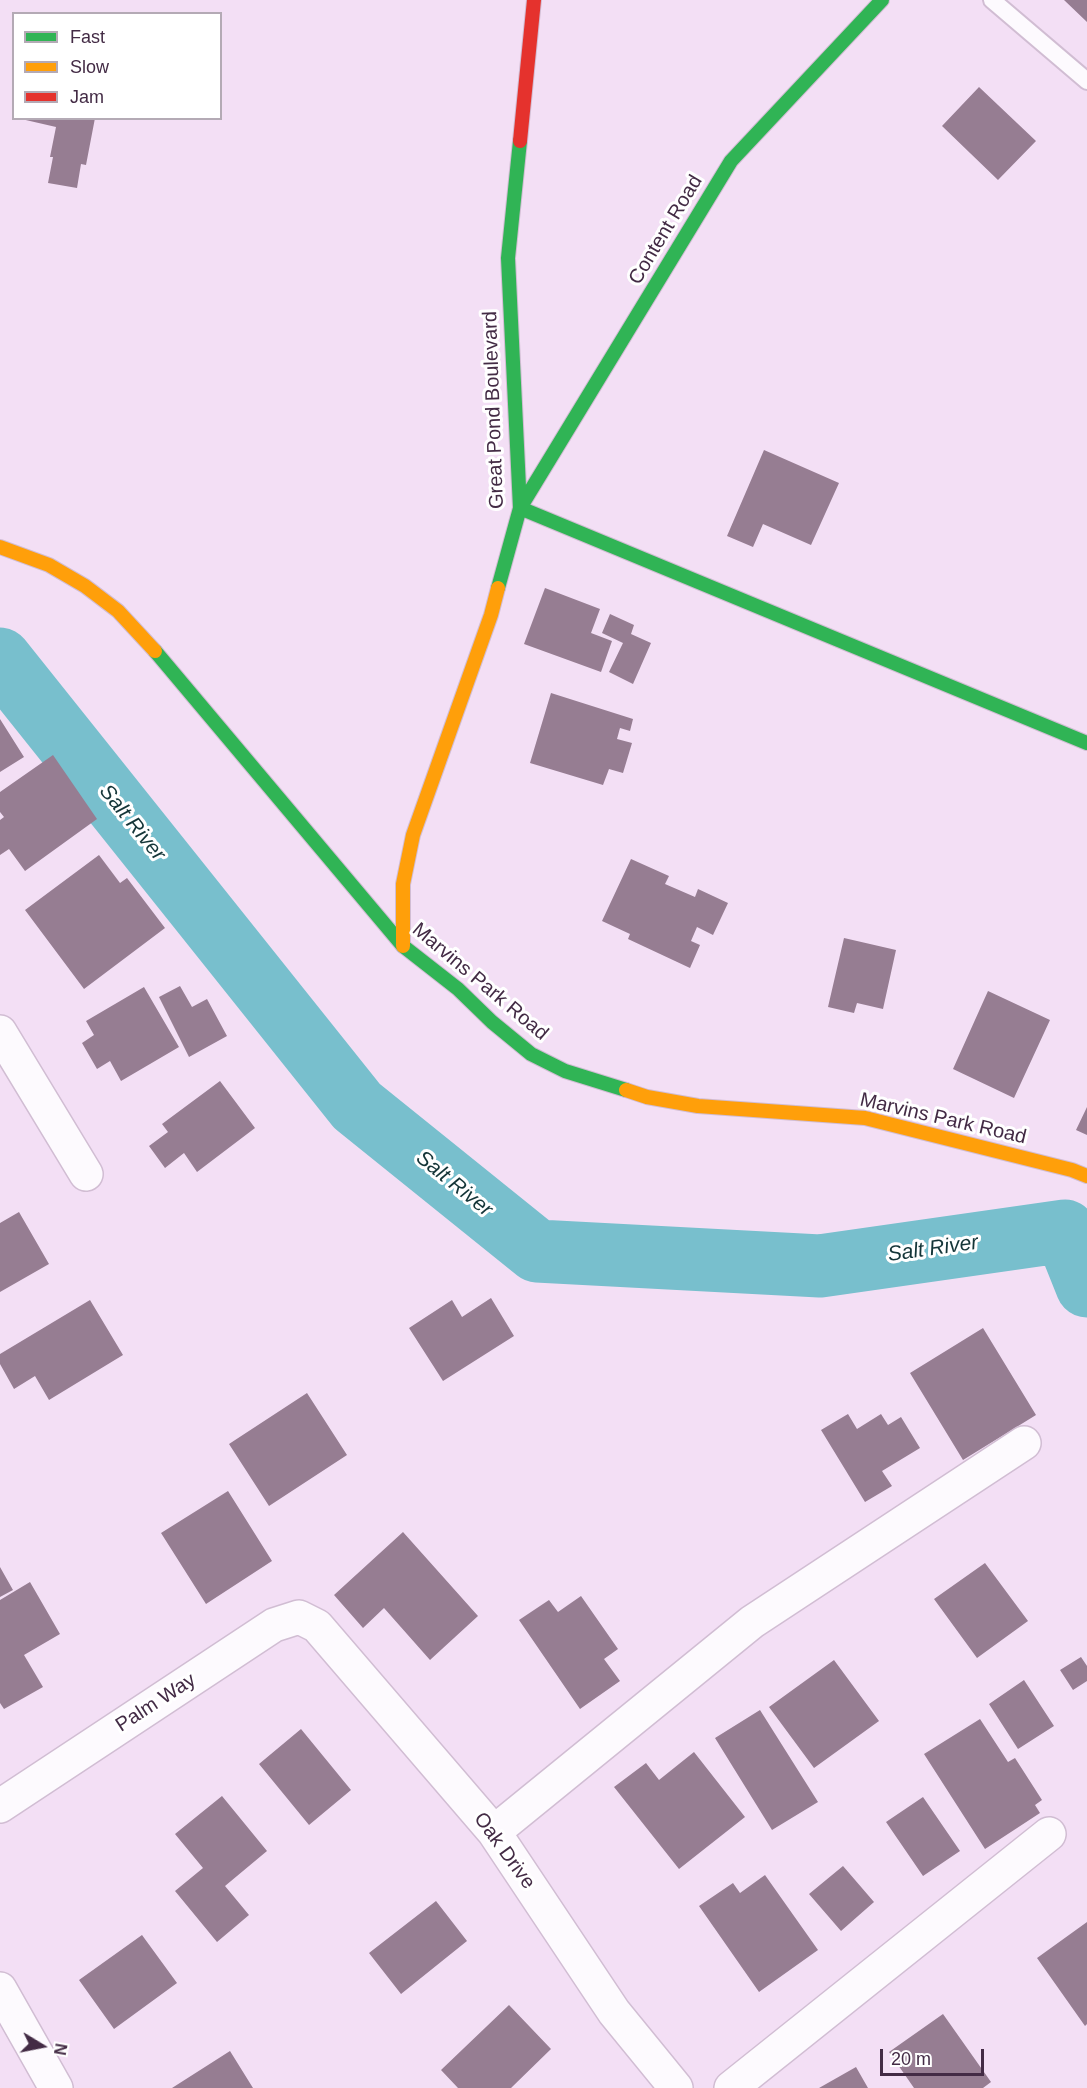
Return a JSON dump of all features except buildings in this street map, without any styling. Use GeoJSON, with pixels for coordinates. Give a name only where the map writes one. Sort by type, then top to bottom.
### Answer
{"type":"FeatureCollection","features":[{"type":"Feature","properties":{"kind":"street","name":"Great Pond Boulevard"},"geometry":{"type":"LineString","coordinates":[[403,946],[403,884],[413,835],[491,615],[520,508],[508,258],[534,0]]}},
{"type":"Feature","properties":{"kind":"street","name":"Content Road"},"geometry":{"type":"LineString","coordinates":[[520,508],[731,161],[882,0]]}},
{"type":"Feature","properties":{"kind":"street"},"geometry":{"type":"LineString","coordinates":[[520,508],[1087,743]]}},
{"type":"Feature","properties":{"kind":"street","name":"Marvins Park Road"},"geometry":{"type":"LineString","coordinates":[[0,547],[49,565],[85,585],[118,611],[165,663],[403,946],[458,990],[531,1054],[565,1071],[647,1097],[698,1106],[865,1118],[1072,1170],[1087,1176]]}},
{"type":"Feature","properties":{"kind":"street"},"geometry":{"type":"LineString","coordinates":[[0,1032],[86,1174]]}},
{"type":"Feature","properties":{"kind":"street"},"geometry":{"type":"LineString","coordinates":[[494,1832],[752,1622],[1024,1443]]}},
{"type":"Feature","properties":{"kind":"street","name":"Palm Way"},"geometry":{"type":"LineString","coordinates":[[0,1806],[274,1625],[299,1617],[316,1626]]}},
{"type":"Feature","properties":{"kind":"street","name":"Oak Drive"},"geometry":{"type":"LineString","coordinates":[[316,1626],[494,1832],[614,2012],[676,2088]]}},
{"type":"Feature","properties":{"kind":"street"},"geometry":{"type":"LineString","coordinates":[[731,2088],[1049,1834]]}},
{"type":"Feature","properties":{"kind":"street"},"geometry":{"type":"LineString","coordinates":[[0,1989],[56,2088]]}},
{"type":"Feature","properties":{"kind":"lane"},"geometry":{"type":"LineString","coordinates":[[992,0],[1087,81]]}},
{"type":"Feature","properties":{"kind":"waterway","name":"Salt River"},"geometry":{"type":"LineString","coordinates":[[0,659],[357,1106],[537,1251],[820,1266],[1065,1231],[1087,1286]]}},
{"type":"Feature","properties":{"kind":"traffic: fast"},"geometry":{"type":"LineString","coordinates":[[520,508],[731,161],[882,0]]}},
{"type":"Feature","properties":{"kind":"traffic: fast"},"geometry":{"type":"LineString","coordinates":[[498,588],[520,508],[508,258],[520,141]]}},
{"type":"Feature","properties":{"kind":"traffic: fast"},"geometry":{"type":"LineString","coordinates":[[520,508],[1087,743]]}},
{"type":"Feature","properties":{"kind":"traffic: fast"},"geometry":{"type":"LineString","coordinates":[[155,651],[403,946],[458,989],[492,1022],[531,1054],[565,1071],[626,1090]]}},
{"type":"Feature","properties":{"kind":"traffic: slow"},"geometry":{"type":"LineString","coordinates":[[0,547],[49,565],[85,586],[118,611],[155,651]]}},
{"type":"Feature","properties":{"kind":"traffic: slow"},"geometry":{"type":"LineString","coordinates":[[403,946],[403,884],[413,835],[491,615],[498,588]]}},
{"type":"Feature","properties":{"kind":"traffic: slow"},"geometry":{"type":"LineString","coordinates":[[626,1090],[647,1097],[698,1106],[865,1118],[1072,1170],[1087,1176]]}},
{"type":"Feature","properties":{"kind":"traffic: jam"},"geometry":{"type":"LineString","coordinates":[[520,141],[534,0]]}}]}
